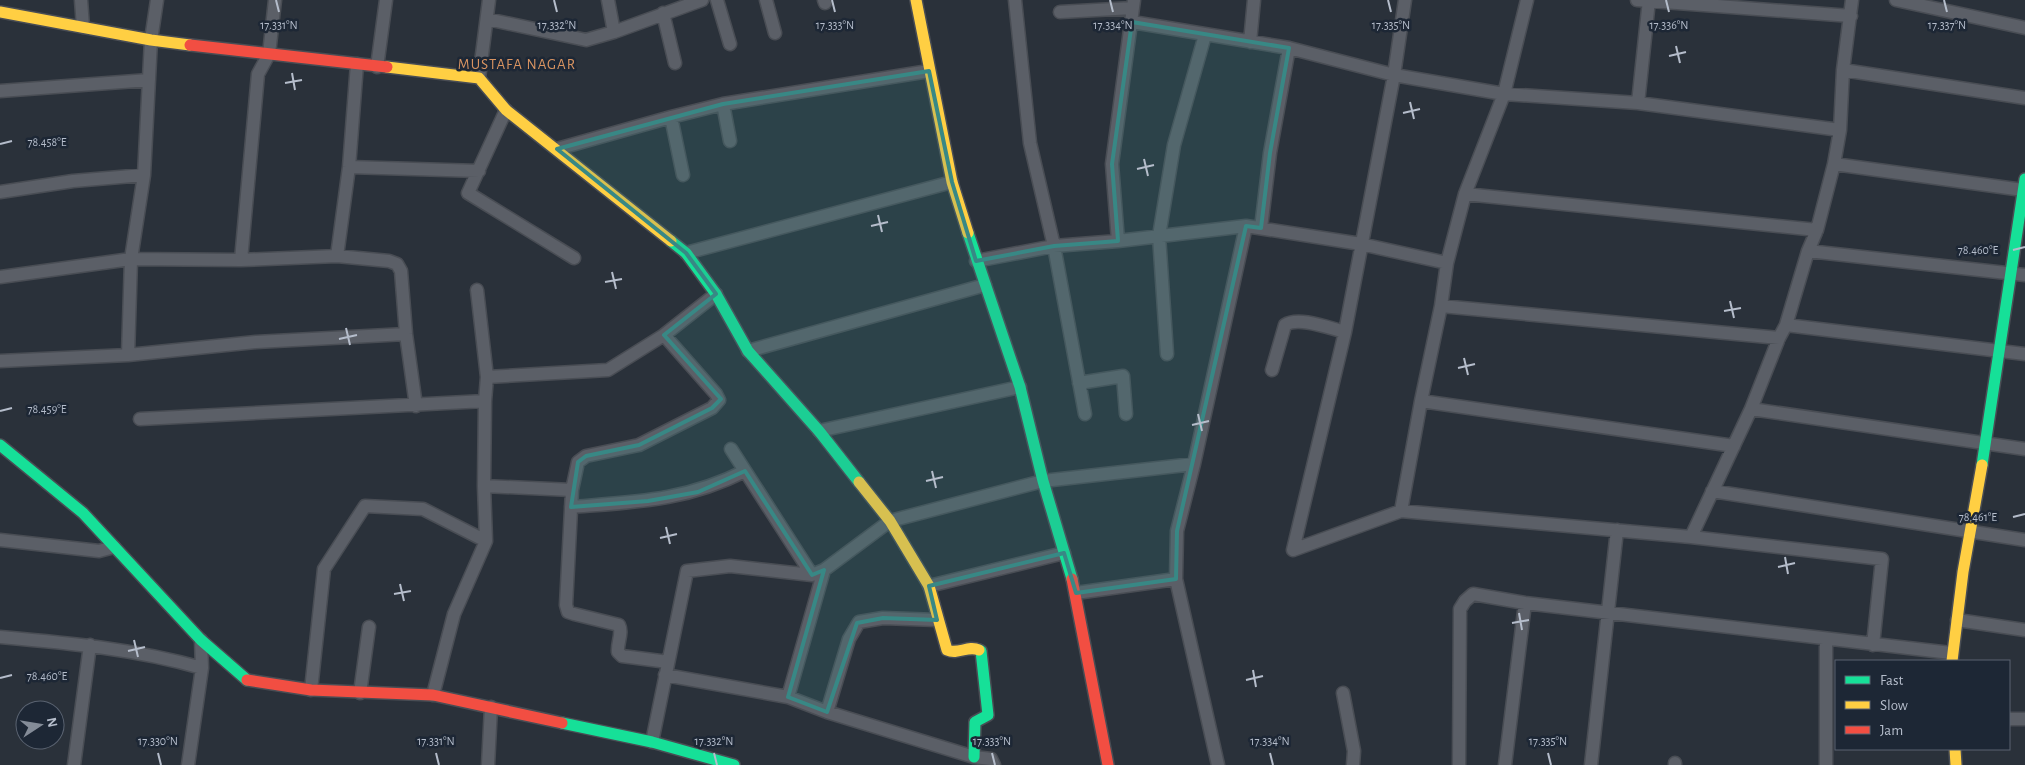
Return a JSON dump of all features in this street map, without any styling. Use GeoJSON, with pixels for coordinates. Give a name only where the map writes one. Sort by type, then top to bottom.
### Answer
{"type":"FeatureCollection","features":[{"type":"Feature","properties":{"kind":"street"},"geometry":{"type":"LineString","coordinates":[[81,0],[82,27]]}},
{"type":"Feature","properties":{"kind":"street"},"geometry":{"type":"LineString","coordinates":[[128,355],[131,259],[144,175],[151,40],[157,0]]}},
{"type":"Feature","properties":{"kind":"street"},"geometry":{"type":"LineString","coordinates":[[241,260],[258,74],[269,54],[275,0]]}},
{"type":"Feature","properties":{"kind":"street"},"geometry":{"type":"LineString","coordinates":[[377,67],[386,0]]}},
{"type":"Feature","properties":{"kind":"street"},"geometry":{"type":"LineString","coordinates":[[479,78],[489,0]]}},
{"type":"Feature","properties":{"kind":"street"},"geometry":{"type":"LineString","coordinates":[[608,0],[614,32]]}},
{"type":"Feature","properties":{"kind":"street"},"geometry":{"type":"LineString","coordinates":[[487,19],[586,40],[614,32],[702,0]]}},
{"type":"Feature","properties":{"kind":"street"},"geometry":{"type":"LineString","coordinates":[[717,0],[730,44]]}},
{"type":"Feature","properties":{"kind":"street"},"geometry":{"type":"LineString","coordinates":[[766,0],[775,33]]}},
{"type":"Feature","properties":{"kind":"street"},"geometry":{"type":"LineString","coordinates":[[916,0],[928,71],[952,182],[976,261],[1020,386],[1043,481],[1076,594],[1108,765]]}},
{"type":"Feature","properties":{"kind":"street"},"geometry":{"type":"LineString","coordinates":[[1015,0],[1030,143],[1054,246],[1085,414]]}},
{"type":"Feature","properties":{"kind":"street"},"geometry":{"type":"LineString","coordinates":[[1250,42],[1254,0]]}},
{"type":"Feature","properties":{"kind":"street"},"geometry":{"type":"LineString","coordinates":[[1405,0],[1394,75],[1344,332],[1293,550],[1400,512],[1691,537],[1882,559],[1873,645]]}},
{"type":"Feature","properties":{"kind":"street"},"geometry":{"type":"LineString","coordinates":[[1400,512],[1441,306],[1447,264],[1465,194],[1504,94],[1526,0]]}},
{"type":"Feature","properties":{"kind":"street"},"geometry":{"type":"LineString","coordinates":[[1691,537],[1751,409],[1786,325],[1808,251],[1817,230],[1834,164],[1840,130],[1843,70],[1852,0]]}},
{"type":"Feature","properties":{"kind":"street"},"geometry":{"type":"LineString","coordinates":[[1896,0],[2025,28]]}},
{"type":"Feature","properties":{"kind":"street"},"geometry":{"type":"LineString","coordinates":[[1638,104],[1645,1],[1851,16]]}},
{"type":"Feature","properties":{"kind":"street"},"geometry":{"type":"LineString","coordinates":[[1060,12],[1133,4],[1112,164],[1118,241]]}},
{"type":"Feature","properties":{"kind":"street"},"geometry":{"type":"LineString","coordinates":[[0,12],[151,40],[479,78],[506,110],[686,253],[716,294],[748,351],[819,431],[890,521],[929,586],[946,650],[950,652],[975,648],[981,651],[988,715],[975,722],[974,757]]}},
{"type":"Feature","properties":{"kind":"street"},"geometry":{"type":"LineString","coordinates":[[663,13],[675,63]]}},
{"type":"Feature","properties":{"kind":"street"},"geometry":{"type":"LineString","coordinates":[[1132,22],[1289,48],[1394,75],[1504,94],[1638,104],[1840,130]]}},
{"type":"Feature","properties":{"kind":"street"},"geometry":{"type":"LineString","coordinates":[[1167,354],[1159,236],[1174,144],[1205,35]]}},
{"type":"Feature","properties":{"kind":"street"},"geometry":{"type":"LineString","coordinates":[[1261,228],[1270,153],[1289,48]]}},
{"type":"Feature","properties":{"kind":"street"},"geometry":{"type":"LineString","coordinates":[[337,256],[349,167],[357,64]]}},
{"type":"Feature","properties":{"kind":"street"},"geometry":{"type":"LineString","coordinates":[[1843,70],[2025,98]]}},
{"type":"Feature","properties":{"kind":"street"},"geometry":{"type":"LineString","coordinates":[[557,149],[723,104],[928,71]]}},
{"type":"Feature","properties":{"kind":"street"},"geometry":{"type":"LineString","coordinates":[[0,90],[149,80]]}},
{"type":"Feature","properties":{"kind":"street"},"geometry":{"type":"LineString","coordinates":[[723,104],[730,142]]}},
{"type":"Feature","properties":{"kind":"street"},"geometry":{"type":"LineString","coordinates":[[506,110],[468,194],[574,258]]}},
{"type":"Feature","properties":{"kind":"street"},"geometry":{"type":"LineString","coordinates":[[671,117],[683,175]]}},
{"type":"Feature","properties":{"kind":"street"},"geometry":{"type":"LineString","coordinates":[[1459,765],[1460,609],[1473,594],[1524,603],[1826,639],[1951,657],[1986,443],[2024,184],[1834,164]]}},
{"type":"Feature","properties":{"kind":"street"},"geometry":{"type":"LineString","coordinates":[[349,167],[479,171]]}},
{"type":"Feature","properties":{"kind":"street"},"geometry":{"type":"LineString","coordinates":[[0,192],[144,175]]}},
{"type":"Feature","properties":{"kind":"street"},"geometry":{"type":"LineString","coordinates":[[686,253],[952,182]]}},
{"type":"Feature","properties":{"kind":"street"},"geometry":{"type":"LineString","coordinates":[[1465,194],[1817,230]]}},
{"type":"Feature","properties":{"kind":"street"},"geometry":{"type":"LineString","coordinates":[[976,261],[1054,246],[1118,241],[1246,226],[1360,244],[1447,264]]}},
{"type":"Feature","properties":{"kind":"street"},"geometry":{"type":"LineString","coordinates":[[1218,765],[1176,579],[1177,530],[1194,464],[1246,226]]}},
{"type":"Feature","properties":{"kind":"street"},"geometry":{"type":"LineString","coordinates":[[1808,251],[2025,274]]}},
{"type":"Feature","properties":{"kind":"street"},"geometry":{"type":"LineString","coordinates":[[0,277],[131,259],[241,260],[337,256],[389,261],[397,264],[401,271],[406,334],[416,406]]}},
{"type":"Feature","properties":{"kind":"street"},"geometry":{"type":"LineString","coordinates":[[748,351],[985,285]]}},
{"type":"Feature","properties":{"kind":"street"},"geometry":{"type":"LineString","coordinates":[[433,695],[454,614],[486,541],[484,486],[485,401],[488,377],[478,290]]}},
{"type":"Feature","properties":{"kind":"street"},"geometry":{"type":"LineString","coordinates":[[488,377],[608,370],[664,335],[716,294]]}},
{"type":"Feature","properties":{"kind":"street"},"geometry":{"type":"LineString","coordinates":[[1441,306],[1779,338]]}},
{"type":"Feature","properties":{"kind":"street"},"geometry":{"type":"LineString","coordinates":[[1272,370],[1285,325],[1288,323],[1302,322],[1344,332]]}},
{"type":"Feature","properties":{"kind":"street"},"geometry":{"type":"LineString","coordinates":[[1786,325],[2025,354]]}},
{"type":"Feature","properties":{"kind":"street"},"geometry":{"type":"LineString","coordinates":[[0,361],[128,355],[256,342],[406,334]]}},
{"type":"Feature","properties":{"kind":"street"},"geometry":{"type":"LineString","coordinates":[[664,335],[716,394],[719,400],[712,408],[639,445],[586,456],[578,462],[572,490],[566,594],[568,612],[619,625],[621,629],[617,648],[622,656],[668,662]]}},
{"type":"Feature","properties":{"kind":"street"},"geometry":{"type":"LineString","coordinates":[[1079,383],[1123,376],[1126,414]]}},
{"type":"Feature","properties":{"kind":"street"},"geometry":{"type":"LineString","coordinates":[[819,431],[1020,386]]}},
{"type":"Feature","properties":{"kind":"street"},"geometry":{"type":"LineString","coordinates":[[140,419],[485,401]]}},
{"type":"Feature","properties":{"kind":"street"},"geometry":{"type":"LineString","coordinates":[[1421,401],[1734,446]]}},
{"type":"Feature","properties":{"kind":"street"},"geometry":{"type":"LineString","coordinates":[[1751,409],[2025,449]]}},
{"type":"Feature","properties":{"kind":"street"},"geometry":{"type":"LineString","coordinates":[[0,445],[83,513],[202,640],[245,680],[311,690],[433,695],[652,742],[733,765]]}},
{"type":"Feature","properties":{"kind":"street"},"geometry":{"type":"LineString","coordinates":[[731,449],[818,572],[788,697]]}},
{"type":"Feature","properties":{"kind":"street"},"geometry":{"type":"LineString","coordinates":[[652,742],[687,571],[730,566],[818,572],[890,521],[1043,481],[1194,464]]}},
{"type":"Feature","properties":{"kind":"street"},"geometry":{"type":"LineString","coordinates":[[571,507],[648,501],[698,492],[745,471]]}},
{"type":"Feature","properties":{"kind":"street"},"geometry":{"type":"LineString","coordinates":[[484,486],[572,490]]}},
{"type":"Feature","properties":{"kind":"street"},"geometry":{"type":"LineString","coordinates":[[1712,491],[2025,540]]}},
{"type":"Feature","properties":{"kind":"street"},"geometry":{"type":"LineString","coordinates":[[311,690],[324,568],[365,506],[423,509],[486,541]]}},
{"type":"Feature","properties":{"kind":"street"},"geometry":{"type":"LineString","coordinates":[[1591,765],[1618,530]]}},
{"type":"Feature","properties":{"kind":"street"},"geometry":{"type":"LineString","coordinates":[[0,540],[99,550],[114,547]]}},
{"type":"Feature","properties":{"kind":"street"},"geometry":{"type":"LineString","coordinates":[[929,586],[1064,553]]}},
{"type":"Feature","properties":{"kind":"street"},"geometry":{"type":"LineString","coordinates":[[1076,594],[1176,579]]}},
{"type":"Feature","properties":{"kind":"street"},"geometry":{"type":"LineString","coordinates":[[1505,765],[1524,603]]}},
{"type":"Feature","properties":{"kind":"street"},"geometry":{"type":"LineString","coordinates":[[827,712],[849,638],[859,622],[883,618],[937,620]]}},
{"type":"Feature","properties":{"kind":"street"},"geometry":{"type":"LineString","coordinates":[[1957,620],[2025,630]]}},
{"type":"Feature","properties":{"kind":"street"},"geometry":{"type":"LineString","coordinates":[[360,693],[369,627]]}},
{"type":"Feature","properties":{"kind":"street"},"geometry":{"type":"LineString","coordinates":[[0,637],[90,645],[167,658],[202,668]]}},
{"type":"Feature","properties":{"kind":"street"},"geometry":{"type":"LineString","coordinates":[[1826,639],[1826,765]]}},
{"type":"Feature","properties":{"kind":"street"},"geometry":{"type":"LineString","coordinates":[[188,765],[202,668],[202,640]]}},
{"type":"Feature","properties":{"kind":"street"},"geometry":{"type":"LineString","coordinates":[[74,765],[90,645]]}},
{"type":"Feature","properties":{"kind":"street"},"geometry":{"type":"LineString","coordinates":[[665,675],[788,697],[827,712],[974,757],[991,759],[994,765]]}},
{"type":"Feature","properties":{"kind":"street"},"geometry":{"type":"LineString","coordinates":[[1343,693],[1354,751],[1353,765]]}},
{"type":"Feature","properties":{"kind":"street"},"geometry":{"type":"LineString","coordinates":[[488,765],[492,707]]}},
{"type":"Feature","properties":{"kind":"street"},"geometry":{"type":"LineString","coordinates":[[2010,718],[2025,720]]}},
{"type":"Feature","properties":{"kind":"street"},"geometry":{"type":"LineString","coordinates":[[1955,750],[1956,765]]}},
{"type":"Feature","properties":{"kind":"highlighted area"},"geometry":{"type":"Polygon","coordinates":[[[1132,22],[1289,48],[1270,153],[1261,228],[1246,226],[1177,531],[1176,579],[1076,593],[1064,553],[929,586],[937,620],[883,618],[857,623],[827,712],[788,697],[824,570],[812,575],[745,471],[698,492],[648,501],[571,507],[578,462],[586,456],[639,445],[712,408],[721,399],[664,335],[716,294],[686,253],[557,149],[723,104],[929,71],[952,182],[976,261],[1054,246],[1118,241],[1112,164],[1132,22]]]}},
{"type":"Feature","properties":{"kind":"traffic: fast"},"geometry":{"type":"LineString","coordinates":[[1982,465],[2025,179]]}},
{"type":"Feature","properties":{"kind":"traffic: fast"},"geometry":{"type":"LineString","coordinates":[[968,233],[1020,387],[1043,481],[1072,579]]}},
{"type":"Feature","properties":{"kind":"traffic: fast"},"geometry":{"type":"LineString","coordinates":[[671,241],[686,253],[716,294],[748,351],[819,431],[859,482]]}},
{"type":"Feature","properties":{"kind":"traffic: fast"},"geometry":{"type":"LineString","coordinates":[[0,445],[83,513],[201,640],[247,680]]}},
{"type":"Feature","properties":{"kind":"traffic: fast"},"geometry":{"type":"LineString","coordinates":[[974,757],[975,722],[988,715],[981,651],[979,650]]}},
{"type":"Feature","properties":{"kind":"traffic: fast"},"geometry":{"type":"LineString","coordinates":[[562,723],[652,742],[734,765]]}},
{"type":"Feature","properties":{"kind":"traffic: slow"},"geometry":{"type":"LineString","coordinates":[[916,0],[952,182],[968,233]]}},
{"type":"Feature","properties":{"kind":"traffic: slow"},"geometry":{"type":"LineString","coordinates":[[0,12],[151,40],[190,45]]}},
{"type":"Feature","properties":{"kind":"traffic: slow"},"geometry":{"type":"LineString","coordinates":[[387,67],[479,78],[506,110],[671,241]]}},
{"type":"Feature","properties":{"kind":"traffic: slow"},"geometry":{"type":"LineString","coordinates":[[1952,660],[1963,572],[1982,465]]}},
{"type":"Feature","properties":{"kind":"traffic: slow"},"geometry":{"type":"LineString","coordinates":[[859,482],[890,521],[929,586],[947,650],[979,650]]}},
{"type":"Feature","properties":{"kind":"traffic: slow"},"geometry":{"type":"LineString","coordinates":[[1955,750],[1956,765]]}},
{"type":"Feature","properties":{"kind":"traffic: jam"},"geometry":{"type":"LineString","coordinates":[[190,45],[387,67]]}},
{"type":"Feature","properties":{"kind":"traffic: jam"},"geometry":{"type":"LineString","coordinates":[[1072,579],[1108,765]]}},
{"type":"Feature","properties":{"kind":"traffic: jam"},"geometry":{"type":"LineString","coordinates":[[247,680],[311,690],[433,695],[562,723]]}},
{"type":"Feature","properties":{"kind":"district","name":"MUSTAFA NAGAR"},"geometry":{"type":"Point","coordinates":[517,64]}}]}
